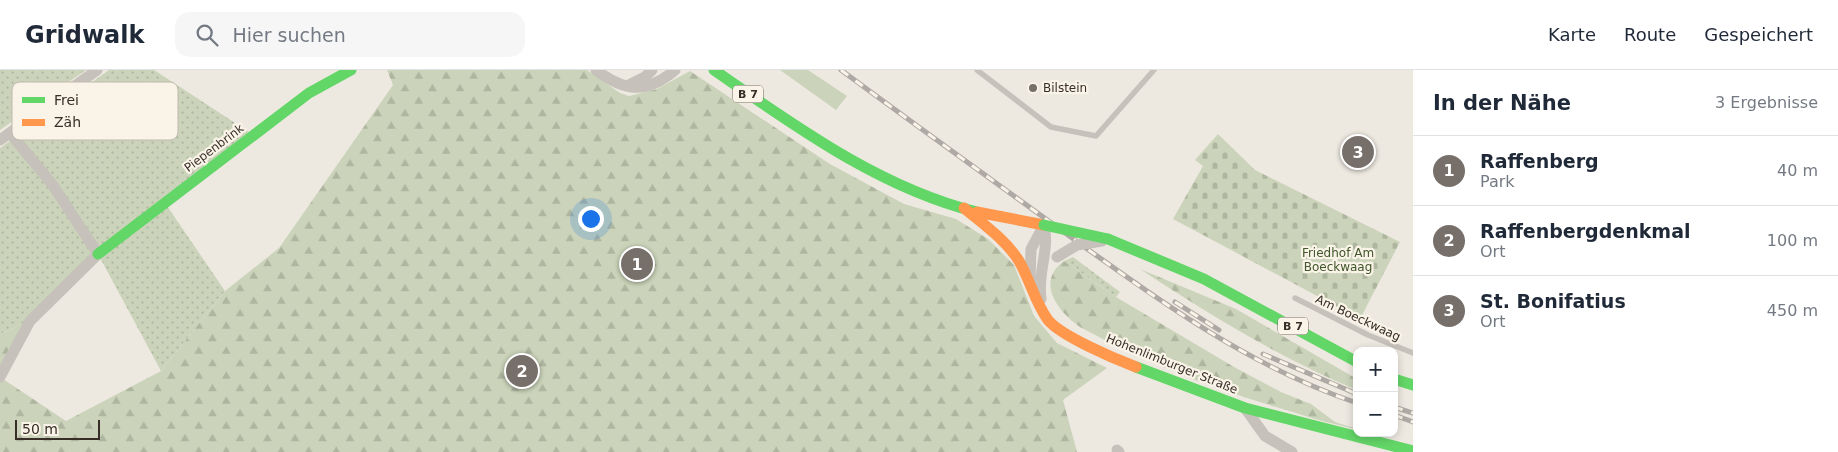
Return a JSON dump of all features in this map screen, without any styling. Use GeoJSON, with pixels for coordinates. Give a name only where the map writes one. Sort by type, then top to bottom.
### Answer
{"type":"FeatureCollection","features":[{"type":"Feature","properties":{"kind":"street"},"geometry":{"type":"LineString","coordinates":[[81,82],[97,70]]}},
{"type":"Feature","properties":{"kind":"street","name":"Piepenbrink"},"geometry":{"type":"LineString","coordinates":[[0,377],[30,321],[98,254],[309,93],[351,70]]}},
{"type":"Feature","properties":{"kind":"street"},"geometry":{"type":"LineString","coordinates":[[596,70],[614,82],[639,88],[652,86],[675,70]]}},
{"type":"Feature","properties":{"kind":"street"},"geometry":{"type":"LineString","coordinates":[[627,86],[645,77],[652,70]]}},
{"type":"Feature","properties":{"kind":"street","name":"Hohenlimburger Straße"},"geometry":{"type":"LineString","coordinates":[[714,70],[795,126],[887,178],[949,204],[1108,239],[1150,254],[1229,290],[1353,360]]}},
{"type":"Feature","properties":{"kind":"street"},"geometry":{"type":"LineString","coordinates":[[5,137],[52,184],[98,254]]}},
{"type":"Feature","properties":{"kind":"street","name":"Hohenlimburger Straße"},"geometry":{"type":"LineString","coordinates":[[962,207],[1006,243],[1019,261],[1042,310],[1050,321],[1068,335],[1131,365],[1244,408],[1413,451]]}},
{"type":"Feature","properties":{"kind":"street"},"geometry":{"type":"LineString","coordinates":[[1042,310],[1039,286],[1047,239],[1044,225]]}},
{"type":"Feature","properties":{"kind":"street","name":"Hohenlimburger Straße"},"geometry":{"type":"LineString","coordinates":[[1030,284],[1029,260],[1035,240],[1044,225]]}},
{"type":"Feature","properties":{"kind":"street"},"geometry":{"type":"LineString","coordinates":[[1041,272],[1057,257],[1077,246],[1108,239]]}},
{"type":"Feature","properties":{"kind":"street"},"geometry":{"type":"LineString","coordinates":[[1398,381],[1413,385]]}},
{"type":"Feature","properties":{"kind":"street","name":"Hohenlimburger Straße"},"geometry":{"type":"LineString","coordinates":[[1244,408],[1265,436],[1292,452]]}},
{"type":"Feature","properties":{"kind":"lane"},"geometry":{"type":"LineString","coordinates":[[977,70],[1051,127],[1096,136],[1154,70]]}},
{"type":"Feature","properties":{"kind":"lane","name":"Am Boeckwaag"},"geometry":{"type":"LineString","coordinates":[[1295,298],[1368,335],[1413,353]]}},
{"type":"Feature","properties":{"kind":"green space"},"geometry":{"type":"Polygon","coordinates":[[[0,70],[86,70],[69,82],[12,82],[12,122],[0,130],[0,70]]]}},
{"type":"Feature","properties":{"kind":"green space"},"geometry":{"type":"Polygon","coordinates":[[[109,70],[154,70],[172,82],[92,82],[109,70]]]}},
{"type":"Feature","properties":{"kind":"green space"},"geometry":{"type":"Polygon","coordinates":[[[387,70],[587,70],[620,93],[629,96],[657,89],[690,71],[830,164],[904,204],[956,219],[988,239],[1014,265],[1034,316],[1057,343],[1107,368],[1063,400],[1077,452],[0,452],[0,377],[66,421],[161,371],[225,291],[279,248],[393,85],[387,70]]]}},
{"type":"Feature","properties":{"kind":"green space"},"geometry":{"type":"Polygon","coordinates":[[[780,70],[808,70],[847,96],[836,110],[780,70]]]}},
{"type":"Feature","properties":{"kind":"green space"},"geometry":{"type":"Polygon","coordinates":[[[178,86],[252,134],[163,200],[225,291],[161,371],[98,254],[30,321],[0,334],[0,148],[12,139],[178,140],[178,86]]]}},
{"type":"Feature","properties":{"kind":"green space","name":"Friedhof Am Boeckwaag"},"geometry":{"type":"Polygon","coordinates":[[[1218,134],[1255,170],[1400,242],[1360,319],[1173,219],[1203,166],[1195,160],[1218,134]]]}},
{"type":"Feature","properties":{"kind":"green space"},"geometry":{"type":"Polygon","coordinates":[[[1073,257],[1120,292],[1116,297],[1064,261],[1073,257]]]}},
{"type":"Feature","properties":{"kind":"green space"},"geometry":{"type":"Polygon","coordinates":[[[1064,261],[1116,297],[1234,367],[1281,392],[1311,404],[1335,422],[1353,428],[1306,416],[1200,382],[1128,351],[1080,327],[1064,313],[1053,296],[1051,278],[1055,269],[1064,261]]]}},
{"type":"Feature","properties":{"kind":"green space"},"geometry":{"type":"Polygon","coordinates":[[[1140,269],[1236,309],[1353,377],[1353,388],[1273,350],[1140,269]]]}},
{"type":"Feature","properties":{"kind":"green space"},"geometry":{"type":"Polygon","coordinates":[[[30,321],[0,377],[0,334],[30,321]]]}},
{"type":"Feature","properties":{"kind":"railway"},"geometry":{"type":"LineString","coordinates":[[841,70],[1096,255],[1203,328],[1277,370],[1353,402]]}},
{"type":"Feature","properties":{"kind":"railway"},"geometry":{"type":"LineString","coordinates":[[1175,302],[1219,330]]}},
{"type":"Feature","properties":{"kind":"railway"},"geometry":{"type":"LineString","coordinates":[[1263,354],[1353,392]]}},
{"type":"Feature","properties":{"kind":"railway"},"geometry":{"type":"LineString","coordinates":[[1398,408],[1413,413]]}},
{"type":"Feature","properties":{"kind":"railway"},"geometry":{"type":"LineString","coordinates":[[1398,416],[1413,422]]}},
{"type":"Feature","properties":{"kind":"traffic: fast"},"geometry":{"type":"LineString","coordinates":[[98,254],[309,93],[351,70]]}},
{"type":"Feature","properties":{"kind":"traffic: fast"},"geometry":{"type":"LineString","coordinates":[[714,70],[807,133],[873,171],[906,188],[977,212]]}},
{"type":"Feature","properties":{"kind":"traffic: fast"},"geometry":{"type":"LineString","coordinates":[[1044,225],[1108,239]]}},
{"type":"Feature","properties":{"kind":"traffic: fast"},"geometry":{"type":"LineString","coordinates":[[1108,239],[1204,279],[1353,360]]}},
{"type":"Feature","properties":{"kind":"traffic: fast"},"geometry":{"type":"LineString","coordinates":[[1136,367],[1245,408],[1413,451]]}},
{"type":"Feature","properties":{"kind":"traffic: fast"},"geometry":{"type":"LineString","coordinates":[[1398,380],[1413,385]]}},
{"type":"Feature","properties":{"kind":"traffic: slow"},"geometry":{"type":"LineString","coordinates":[[964,208],[1014,253],[1048,320],[1064,333],[1115,359],[1136,367]]}},
{"type":"Feature","properties":{"kind":"traffic: slow"},"geometry":{"type":"LineString","coordinates":[[977,212],[1044,225]]}},
{"type":"Feature","properties":{"kind":"place","name":"Bilstein"},"geometry":{"type":"Point","coordinates":[1033,88]}},
{"type":"Feature","properties":{"kind":"place","name":"St. Bonifatius"},"geometry":{"type":"Point","coordinates":[1358,152]}},
{"type":"Feature","properties":{"kind":"place","name":"Raffenberg"},"geometry":{"type":"Point","coordinates":[637,264]}},
{"type":"Feature","properties":{"kind":"place","name":"Raffenbergdenkmal"},"geometry":{"type":"Point","coordinates":[522,371]}}]}
